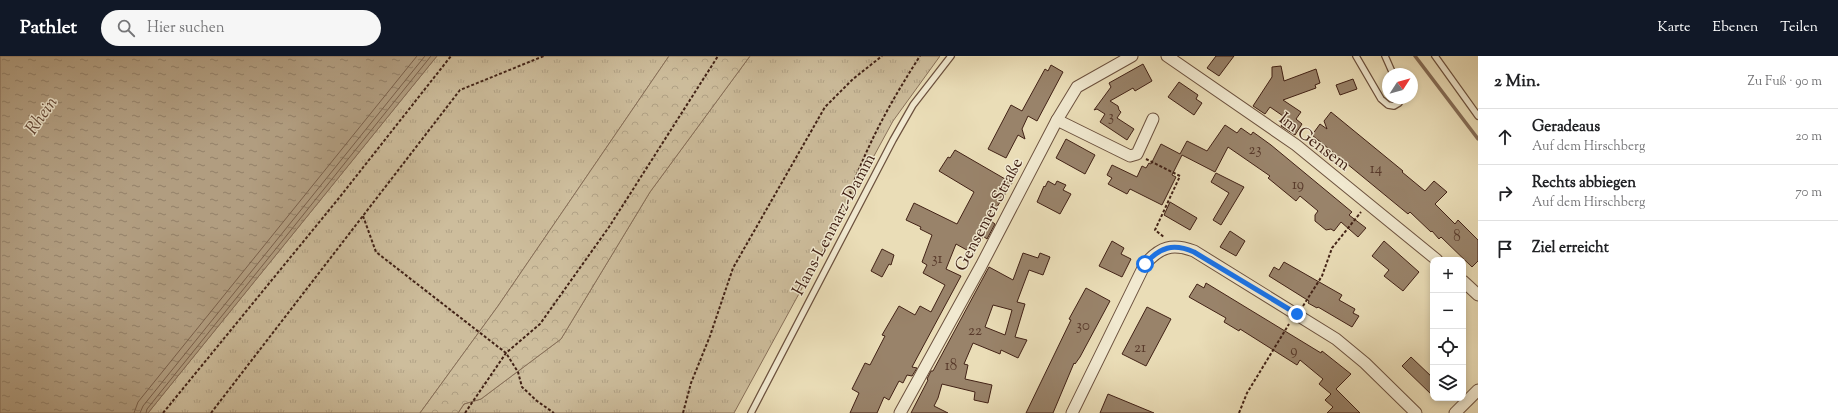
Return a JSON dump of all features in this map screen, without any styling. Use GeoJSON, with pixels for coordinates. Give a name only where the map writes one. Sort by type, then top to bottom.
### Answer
{"type":"FeatureCollection","features":[{"type":"Feature","properties":{"kind":"street","name":"Gensemer Straße"},"geometry":{"type":"LineString","coordinates":[[900,413],[981,266],[1076,86],[1132,56]]}},
{"type":"Feature","properties":{"kind":"street","name":"Im Gensem"},"geometry":{"type":"LineString","coordinates":[[1167,56],[1296,145],[1433,257]]}},
{"type":"Feature","properties":{"kind":"street"},"geometry":{"type":"LineString","coordinates":[[1057,120],[1130,156],[1136,154],[1153,119]]}},
{"type":"Feature","properties":{"kind":"street"},"geometry":{"type":"LineString","coordinates":[[1072,413],[1145,264],[1154,253],[1167,248],[1182,246],[1336,339],[1365,363],[1416,413]]}},
{"type":"Feature","properties":{"kind":"street"},"geometry":{"type":"LineString","coordinates":[[1466,284],[1478,295]]}},
{"type":"Feature","properties":{"kind":"street"},"geometry":{"type":"LineString","coordinates":[[1455,413],[1478,390]]}},
{"type":"Feature","properties":{"kind":"lane","name":"Hans-Lennarz-Damm"},"geometry":{"type":"LineString","coordinates":[[751,413],[858,204],[913,106],[951,56]]}},
{"type":"Feature","properties":{"kind":"lane"},"geometry":{"type":"LineString","coordinates":[[1356,56],[1382,99]]}},
{"type":"Feature","properties":{"kind":"lane"},"geometry":{"type":"LineString","coordinates":[[1385,56],[1390,68]]}},
{"type":"Feature","properties":{"kind":"lane"},"geometry":{"type":"LineString","coordinates":[[1435,56],[1478,116]]}},
{"type":"Feature","properties":{"kind":"lane"},"geometry":{"type":"LineString","coordinates":[[1387,104],[1394,106],[1397,104]]}},
{"type":"Feature","properties":{"kind":"path"},"geometry":{"type":"LineString","coordinates":[[163,413],[344,192],[451,56]]}},
{"type":"Feature","properties":{"kind":"path"},"geometry":{"type":"LineString","coordinates":[[211,413],[460,90],[544,56]]}},
{"type":"Feature","properties":{"kind":"path"},"geometry":{"type":"LineString","coordinates":[[465,413],[506,353],[540,324],[609,227],[718,56]]}},
{"type":"Feature","properties":{"kind":"path"},"geometry":{"type":"LineString","coordinates":[[683,413],[691,383],[710,336],[733,268],[825,107],[853,79],[882,56]]}},
{"type":"Feature","properties":{"kind":"path"},"geometry":{"type":"LineString","coordinates":[[858,204],[850,192],[863,155],[891,100],[920,56]]}},
{"type":"Feature","properties":{"kind":"path"},"geometry":{"type":"LineString","coordinates":[[1136,154],[1180,176],[1155,230],[1164,235],[1167,248]]}},
{"type":"Feature","properties":{"kind":"path"},"geometry":{"type":"LineString","coordinates":[[363,216],[376,252],[506,353],[518,372],[522,387],[536,400],[554,413]]}},
{"type":"Feature","properties":{"kind":"green space"},"geometry":{"type":"Polygon","coordinates":[[[437,56],[669,56],[498,306],[420,413],[148,413],[437,56]]]}},
{"type":"Feature","properties":{"kind":"green space"},"geometry":{"type":"Polygon","coordinates":[[[669,56],[750,56],[650,192],[561,339],[481,399],[464,404],[458,413],[420,413],[498,306],[669,56]]]}},
{"type":"Feature","properties":{"kind":"green space"},"geometry":{"type":"Polygon","coordinates":[[[750,56],[940,56],[893,121],[734,413],[458,413],[464,404],[481,399],[561,339],[650,192],[750,56]]]}},
{"type":"Feature","properties":{"kind":"water","name":"Rhein"},"geometry":{"type":"Polygon","coordinates":[[[0,56],[437,56],[148,413],[0,413],[0,56]]]}},
{"type":"Feature","properties":{"kind":"building"},"geometry":{"type":"Polygon","coordinates":[[[1216,56],[1234,56],[1219,76],[1207,68],[1216,56]]]}},
{"type":"Feature","properties":{"kind":"building"},"geometry":{"type":"Polygon","coordinates":[[[1143,64],[1152,81],[1135,91],[1133,88],[1110,101],[1118,106],[1121,112],[1117,118],[1134,129],[1127,140],[1100,122],[1105,114],[1097,109],[1094,110],[1111,87],[1109,83],[1143,64]]]}},
{"type":"Feature","properties":{"kind":"building"},"geometry":{"type":"Polygon","coordinates":[[[1051,65],[1063,72],[1037,121],[1028,116],[1022,129],[1025,139],[1018,135],[1006,158],[988,149],[1011,105],[1022,111],[1045,69],[1048,71],[1051,65]]]}},
{"type":"Feature","properties":{"kind":"building"},"geometry":{"type":"Polygon","coordinates":[[[1281,66],[1284,81],[1316,69],[1320,83],[1315,85],[1316,88],[1283,100],[1301,112],[1296,119],[1302,124],[1295,135],[1281,126],[1286,118],[1270,107],[1265,114],[1253,106],[1272,77],[1272,67],[1281,66]]]}},
{"type":"Feature","properties":{"kind":"building"},"geometry":{"type":"Polygon","coordinates":[[[1353,79],[1357,89],[1340,95],[1336,85],[1353,79]]]}},
{"type":"Feature","properties":{"kind":"building"},"geometry":{"type":"Polygon","coordinates":[[[1179,82],[1198,95],[1196,99],[1202,103],[1194,115],[1168,97],[1179,82]]]}},
{"type":"Feature","properties":{"kind":"building"},"geometry":{"type":"Polygon","coordinates":[[[1331,112],[1425,191],[1434,181],[1447,192],[1435,204],[1455,224],[1458,220],[1478,240],[1478,261],[1472,267],[1466,261],[1466,257],[1462,257],[1441,237],[1439,239],[1410,212],[1408,214],[1312,135],[1320,124],[1327,129],[1324,121],[1331,112]]]}},
{"type":"Feature","properties":{"kind":"building"},"geometry":{"type":"Polygon","coordinates":[[[1225,125],[1237,133],[1241,128],[1251,135],[1253,132],[1271,145],[1352,212],[1349,215],[1366,228],[1358,237],[1341,222],[1334,231],[1331,229],[1326,230],[1315,221],[1315,215],[1318,211],[1300,196],[1296,201],[1268,178],[1270,176],[1228,147],[1215,172],[1182,155],[1172,175],[1176,177],[1162,205],[1130,189],[1127,194],[1108,184],[1112,178],[1107,175],[1112,165],[1137,177],[1142,166],[1146,168],[1149,163],[1151,164],[1161,144],[1180,154],[1187,141],[1207,151],[1225,125]]]}},
{"type":"Feature","properties":{"kind":"building"},"geometry":{"type":"Polygon","coordinates":[[[1066,139],[1095,155],[1085,174],[1056,158],[1066,139]]]}},
{"type":"Feature","properties":{"kind":"building"},"geometry":{"type":"Polygon","coordinates":[[[955,150],[1012,183],[990,218],[992,218],[991,221],[995,224],[987,239],[983,236],[974,254],[956,244],[946,269],[961,276],[912,367],[917,368],[912,376],[907,375],[903,383],[899,381],[889,400],[884,397],[877,413],[850,413],[859,393],[852,389],[865,363],[870,365],[885,336],[882,335],[899,306],[915,315],[920,306],[931,312],[945,285],[923,273],[927,265],[922,262],[932,235],[920,229],[921,227],[906,220],[914,203],[957,224],[974,192],[939,171],[948,157],[950,158],[955,150]]]}},
{"type":"Feature","properties":{"kind":"building"},"geometry":{"type":"Polygon","coordinates":[[[1216,173],[1244,187],[1221,225],[1213,220],[1229,193],[1211,182],[1216,173]]]}},
{"type":"Feature","properties":{"kind":"building"},"geometry":{"type":"Polygon","coordinates":[[[1048,181],[1055,185],[1057,181],[1066,185],[1063,190],[1071,194],[1060,214],[1037,202],[1044,186],[1045,187],[1048,181]]]}},
{"type":"Feature","properties":{"kind":"building"},"geometry":{"type":"Polygon","coordinates":[[[1170,202],[1197,218],[1190,230],[1164,215],[1170,202]]]}},
{"type":"Feature","properties":{"kind":"building"},"geometry":{"type":"Polygon","coordinates":[[[1230,231],[1245,241],[1236,256],[1220,247],[1230,231]]]}},
{"type":"Feature","properties":{"kind":"building"},"geometry":{"type":"Polygon","coordinates":[[[1112,241],[1124,248],[1121,254],[1131,259],[1122,277],[1099,266],[1112,241]]]}},
{"type":"Feature","properties":{"kind":"building"},"geometry":{"type":"Polygon","coordinates":[[[1384,241],[1419,272],[1403,291],[1384,276],[1389,270],[1372,256],[1384,241]]]}},
{"type":"Feature","properties":{"kind":"building"},"geometry":{"type":"Polygon","coordinates":[[[882,249],[894,255],[891,265],[889,264],[882,277],[871,271],[882,249]]]}},
{"type":"Feature","properties":{"kind":"building"},"geometry":{"type":"Polygon","coordinates":[[[1023,253],[1038,258],[1040,253],[1050,257],[1043,275],[1029,270],[1017,302],[1025,304],[1015,337],[1027,340],[1018,358],[1001,350],[1000,354],[973,343],[964,364],[968,365],[965,379],[992,385],[988,403],[974,400],[975,392],[942,384],[934,406],[948,413],[911,413],[931,371],[933,371],[989,267],[1013,280],[1023,253]],[[993,305],[985,327],[1005,335],[1012,310],[993,305]]]}},
{"type":"Feature","properties":{"kind":"building"},"geometry":{"type":"Polygon","coordinates":[[[1284,262],[1342,295],[1339,300],[1355,309],[1353,313],[1359,316],[1352,327],[1318,307],[1317,308],[1308,303],[1309,301],[1269,276],[1274,267],[1279,270],[1284,262]]]}},
{"type":"Feature","properties":{"kind":"building"},"geometry":{"type":"Polygon","coordinates":[[[1206,283],[1321,353],[1322,351],[1351,374],[1336,389],[1360,413],[1327,413],[1333,407],[1325,400],[1331,394],[1319,384],[1323,379],[1300,360],[1297,365],[1240,329],[1239,331],[1224,322],[1226,318],[1189,297],[1197,284],[1204,288],[1206,283]]]}},
{"type":"Feature","properties":{"kind":"building"},"geometry":{"type":"Polygon","coordinates":[[[1086,288],[1110,301],[1080,357],[1075,364],[1074,363],[1053,413],[1026,413],[1071,320],[1069,319],[1086,288]]]}},
{"type":"Feature","properties":{"kind":"building"},"geometry":{"type":"Polygon","coordinates":[[[1147,307],[1171,319],[1146,366],[1122,354],[1147,307]]]}},
{"type":"Feature","properties":{"kind":"building"},"geometry":{"type":"Polygon","coordinates":[[[1411,357],[1430,375],[1430,393],[1402,366],[1411,357]]]}},
{"type":"Feature","properties":{"kind":"building"},"geometry":{"type":"Polygon","coordinates":[[[1108,394],[1154,413],[1100,413],[1108,394]]]}},
{"type":"Feature","properties":{"kind":"waterway"},"geometry":{"type":"LineString","coordinates":[[1415,56],[1478,139]]}},
{"type":"Feature","properties":{"kind":"route"},"geometry":{"type":"LineString","coordinates":[[1145,264],[1154,253],[1167,248],[1182,246],[1297,314]]}}]}
